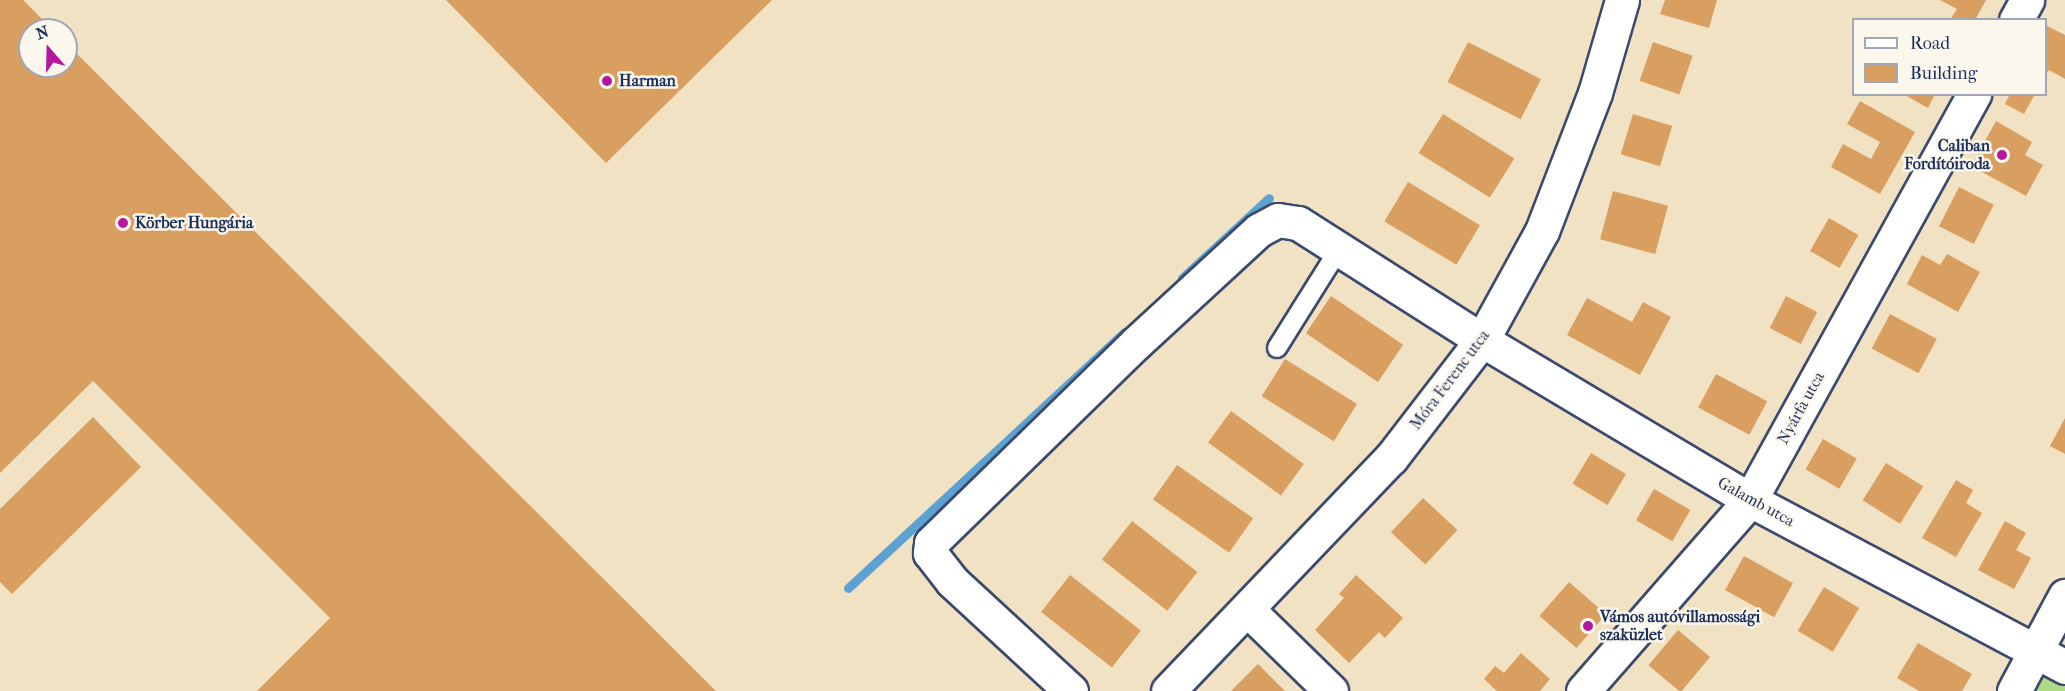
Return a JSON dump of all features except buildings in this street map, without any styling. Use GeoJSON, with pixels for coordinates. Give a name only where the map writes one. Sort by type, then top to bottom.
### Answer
{"type":"FeatureCollection","features":[{"type":"Feature","properties":{"kind":"street","name":"Móra Ferenc utca"},"geometry":{"type":"LineString","coordinates":[[1168,691],[1391,458],[1482,340],[1542,231],[1595,93],[1622,0]]}},
{"type":"Feature","properties":{"kind":"street"},"geometry":{"type":"LineString","coordinates":[[2017,18],[2027,0]]}},
{"type":"Feature","properties":{"kind":"street","name":"Nyárfa utca"},"geometry":{"type":"LineString","coordinates":[[1583,691],[1750,500],[1973,96]]}},
{"type":"Feature","properties":{"kind":"street","name":"Galamb utca"},"geometry":{"type":"LineString","coordinates":[[1071,691],[952,581],[930,553],[931,543],[1136,343],[1259,230],[1278,220],[1298,223],[1482,340],[1750,500],[2065,667]]}},
{"type":"Feature","properties":{"kind":"street"},"geometry":{"type":"LineString","coordinates":[[2014,691],[2065,596]]}},
{"type":"Feature","properties":{"kind":"street"},"geometry":{"type":"LineString","coordinates":[[1248,610],[1331,691]]}},
{"type":"Feature","properties":{"kind":"lane"},"geometry":{"type":"LineString","coordinates":[[1277,348],[1339,249]]}},
{"type":"Feature","properties":{"kind":"green space"},"geometry":{"type":"Polygon","coordinates":[[[2036,652],[2065,667],[2065,691],[2014,691],[2036,652]]]}},
{"type":"Feature","properties":{"kind":"waterway"},"geometry":{"type":"LineString","coordinates":[[1182,278],[1269,198]]}},
{"type":"Feature","properties":{"kind":"waterway"},"geometry":{"type":"LineString","coordinates":[[848,588],[1124,332]]}},
{"type":"Feature","properties":{"kind":"place","name":"Harman"},"geometry":{"type":"Point","coordinates":[607,81]}},
{"type":"Feature","properties":{"kind":"place","name":"Caliban Fordítóiroda"},"geometry":{"type":"Point","coordinates":[2002,155]}},
{"type":"Feature","properties":{"kind":"place","name":"Körber Hungária"},"geometry":{"type":"Point","coordinates":[123,223]}},
{"type":"Feature","properties":{"kind":"place","name":"Vámos autóvillamossági szaküzlet"},"geometry":{"type":"Point","coordinates":[1588,626]}}]}
